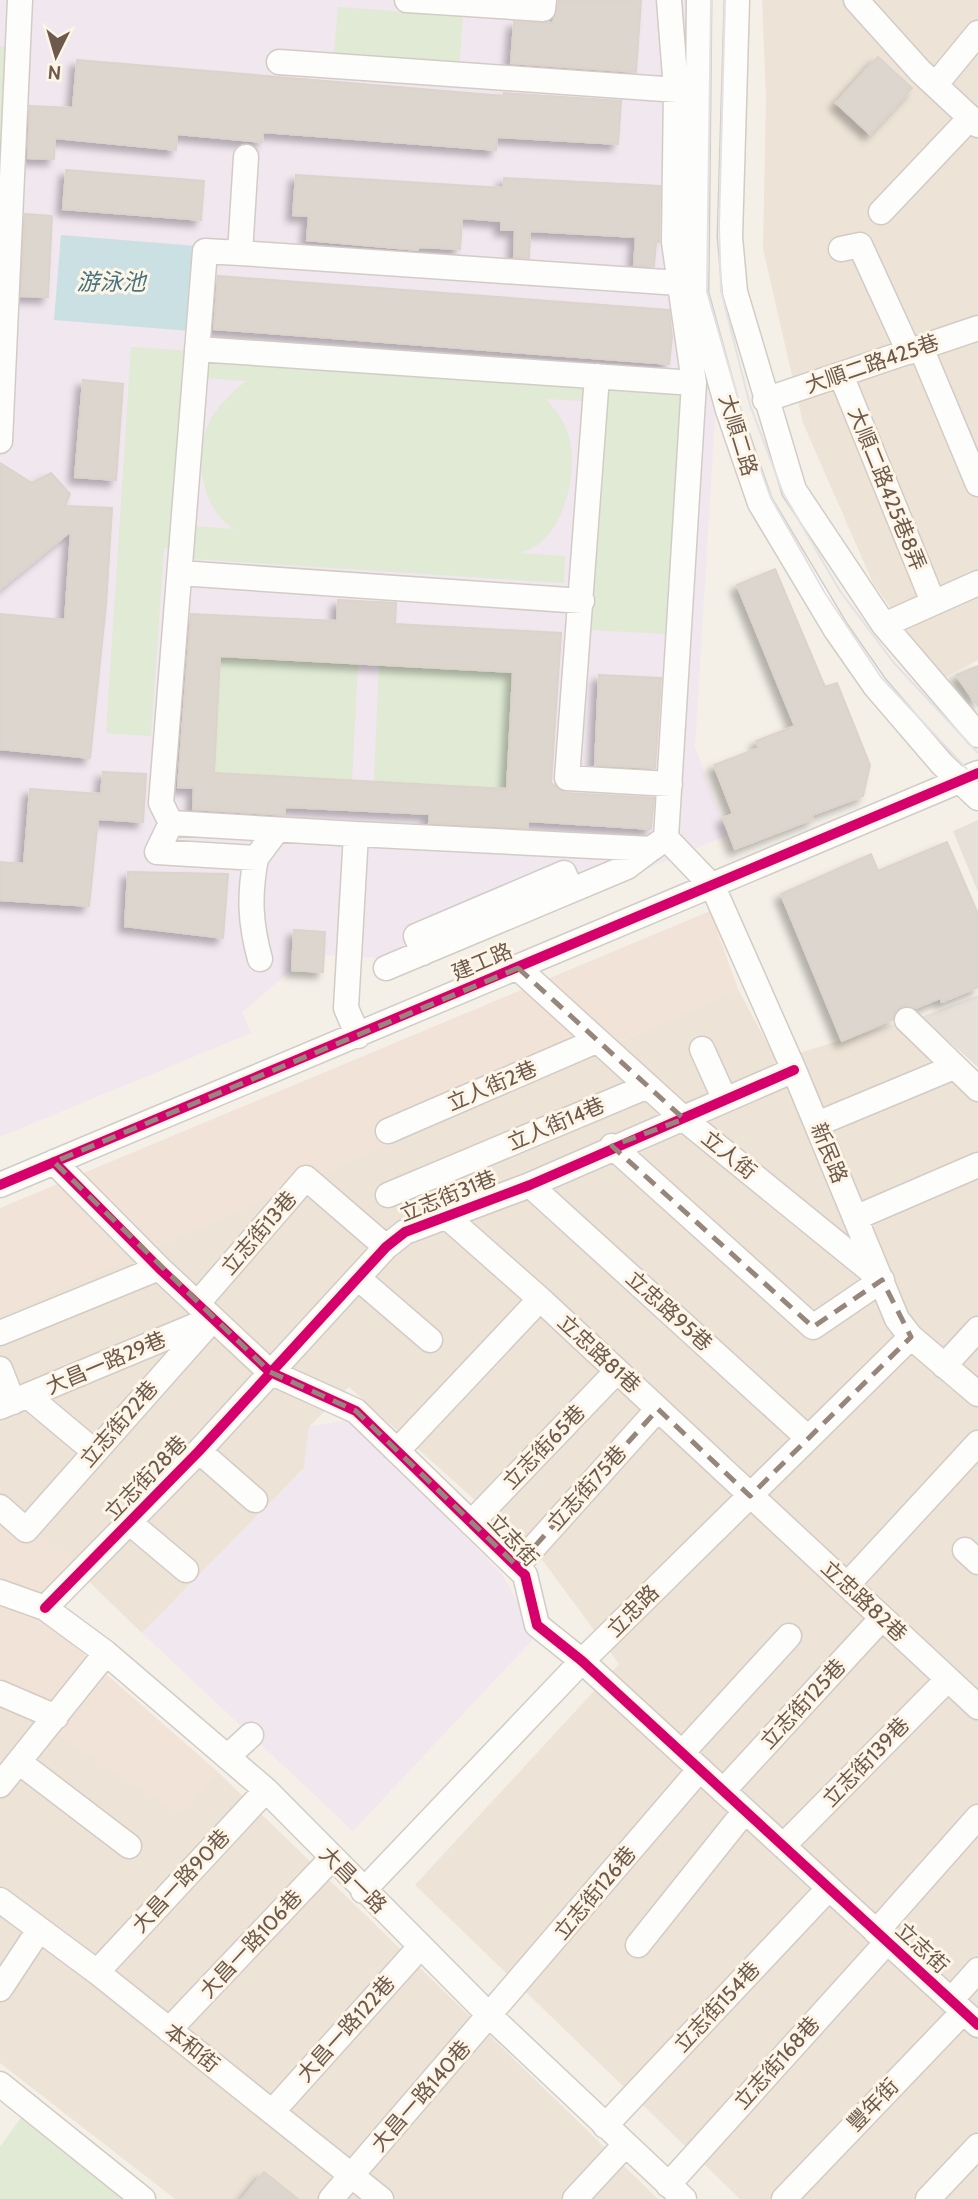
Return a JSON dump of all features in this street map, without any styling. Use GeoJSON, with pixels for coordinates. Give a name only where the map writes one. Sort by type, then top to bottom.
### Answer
{"type":"FeatureCollection","features":[{"type":"Feature","properties":{"kind":"street"},"geometry":{"type":"LineString","coordinates":[[0,441],[20,0]]}},
{"type":"Feature","properties":{"kind":"street"},"geometry":{"type":"LineString","coordinates":[[407,0],[543,5]]}},
{"type":"Feature","properties":{"kind":"street"},"geometry":{"type":"LineString","coordinates":[[386,968],[423,953],[465,925],[517,903],[571,890],[627,867],[659,844],[670,784],[695,383],[674,242],[687,90],[669,0]]}},
{"type":"Feature","properties":{"kind":"street","name":"大順二路"},"geometry":{"type":"LineString","coordinates":[[699,0],[687,90],[696,294],[727,410],[760,503],[836,630],[875,686],[969,777],[978,799]]}},
{"type":"Feature","properties":{"kind":"street","name":"大順二路"},"geometry":{"type":"LineString","coordinates":[[737,0],[730,237],[735,292],[765,400],[794,489],[884,625],[978,735]]}},
{"type":"Feature","properties":{"kind":"street"},"geometry":{"type":"LineString","coordinates":[[856,0],[875,24],[974,122],[881,212]]}},
{"type":"Feature","properties":{"kind":"street"},"geometry":{"type":"LineString","coordinates":[[936,84],[978,33]]}},
{"type":"Feature","properties":{"kind":"street"},"geometry":{"type":"LineString","coordinates":[[279,62],[687,90]]}},
{"type":"Feature","properties":{"kind":"street"},"geometry":{"type":"LineString","coordinates":[[240,253],[246,157]]}},
{"type":"Feature","properties":{"kind":"street"},"geometry":{"type":"LineString","coordinates":[[841,249],[860,245],[915,350],[978,484]]}},
{"type":"Feature","properties":{"kind":"street"},"geometry":{"type":"LineString","coordinates":[[256,858],[157,852],[171,823],[162,803],[205,251],[680,283]]}},
{"type":"Feature","properties":{"kind":"street","name":"大順二路425巷"},"geometry":{"type":"LineString","coordinates":[[765,400],[978,328]]}},
{"type":"Feature","properties":{"kind":"street"},"geometry":{"type":"LineString","coordinates":[[197,349],[695,383]]}},
{"type":"Feature","properties":{"kind":"street","name":"大順二路425巷8弄"},"geometry":{"type":"LineString","coordinates":[[841,375],[933,602]]}},
{"type":"Feature","properties":{"kind":"street"},"geometry":{"type":"LineString","coordinates":[[597,376],[567,778],[670,784]]}},
{"type":"Feature","properties":{"kind":"street"},"geometry":{"type":"LineString","coordinates":[[180,573],[582,601]]}},
{"type":"Feature","properties":{"kind":"street"},"geometry":{"type":"LineString","coordinates":[[884,625],[978,583]]}},
{"type":"Feature","properties":{"kind":"street","name":"建工路"},"geometry":{"type":"LineString","coordinates":[[0,1185],[969,777]]}},
{"type":"Feature","properties":{"kind":"street"},"geometry":{"type":"LineString","coordinates":[[171,823],[356,834],[659,844]]}},
{"type":"Feature","properties":{"kind":"street"},"geometry":{"type":"LineString","coordinates":[[260,959],[250,923],[250,887],[256,858],[277,830]]}},
{"type":"Feature","properties":{"kind":"street"},"geometry":{"type":"LineString","coordinates":[[356,834],[346,1008],[358,1036]]}},
{"type":"Feature","properties":{"kind":"street","name":"新民路"},"geometry":{"type":"LineString","coordinates":[[659,844],[713,887],[794,1070],[897,1318],[911,1337],[978,1394]]}},
{"type":"Feature","properties":{"kind":"street","name":"立人街"},"geometry":{"type":"LineString","coordinates":[[518,968],[684,1119],[882,1280]]}},
{"type":"Feature","properties":{"kind":"street"},"geometry":{"type":"LineString","coordinates":[[907,1020],[978,1089]]}},
{"type":"Feature","properties":{"kind":"street","name":"立人街2巷"},"geometry":{"type":"LineString","coordinates":[[388,1130],[596,1041]]}},
{"type":"Feature","properties":{"kind":"street"},"geometry":{"type":"LineString","coordinates":[[702,1049],[725,1100]]}},
{"type":"Feature","properties":{"kind":"street"},"geometry":{"type":"LineString","coordinates":[[817,1125],[954,1067]]}},
{"type":"Feature","properties":{"kind":"street","name":"立志街31巷"},"geometry":{"type":"LineString","coordinates":[[270,1371],[386,1247],[405,1232],[530,1185],[612,1146],[684,1119],[794,1070]]}},
{"type":"Feature","properties":{"kind":"street","name":"立人街14巷"},"geometry":{"type":"LineString","coordinates":[[388,1195],[648,1086]]}},
{"type":"Feature","properties":{"kind":"street"},"geometry":{"type":"LineString","coordinates":[[612,1146],[813,1327],[882,1280]]}},
{"type":"Feature","properties":{"kind":"street","name":"立志街"},"geometry":{"type":"LineString","coordinates":[[54,1162],[159,1268],[270,1371],[356,1411],[526,1575],[537,1625],[582,1661],[964,2012]]}},
{"type":"Feature","properties":{"kind":"street"},"geometry":{"type":"LineString","coordinates":[[855,1218],[978,1166]]}},
{"type":"Feature","properties":{"kind":"street","name":"立志街13巷"},"geometry":{"type":"LineString","coordinates":[[205,1311],[306,1178],[386,1247]]}},
{"type":"Feature","properties":{"kind":"street","name":"立忠路95巷"},"geometry":{"type":"LineString","coordinates":[[530,1185],[808,1438]]}},
{"type":"Feature","properties":{"kind":"street","name":"立忠路81巷"},"geometry":{"type":"LineString","coordinates":[[446,1216],[540,1299],[750,1496]]}},
{"type":"Feature","properties":{"kind":"street"},"geometry":{"type":"LineString","coordinates":[[0,1333],[159,1268]]}},
{"type":"Feature","properties":{"kind":"street"},"geometry":{"type":"LineString","coordinates":[[358,1278],[430,1340]]}},
{"type":"Feature","properties":{"kind":"street"},"geometry":{"type":"LineString","coordinates":[[397,1451],[540,1299]]}},
{"type":"Feature","properties":{"kind":"street","name":"大昌一路29巷"},"geometry":{"type":"LineString","coordinates":[[14,1402],[124,1356],[205,1311]]}},
{"type":"Feature","properties":{"kind":"street","name":"立志街22巷"},"geometry":{"type":"LineString","coordinates":[[0,1507],[26,1530],[153,1387],[205,1311]]}},
{"type":"Feature","properties":{"kind":"street"},"geometry":{"type":"LineString","coordinates":[[944,1366],[978,1329]]}},
{"type":"Feature","properties":{"kind":"street","name":"立忠路"},"geometry":{"type":"LineString","coordinates":[[363,1891],[582,1661],[911,1337]]}},
{"type":"Feature","properties":{"kind":"street"},"geometry":{"type":"LineString","coordinates":[[124,1356],[153,1387]]}},
{"type":"Feature","properties":{"kind":"street"},"geometry":{"type":"LineString","coordinates":[[0,1369],[14,1402],[95,1452]]}},
{"type":"Feature","properties":{"kind":"street","name":"立志街28巷"},"geometry":{"type":"LineString","coordinates":[[46,1608],[199,1451],[270,1371]]}},
{"type":"Feature","properties":{"kind":"street","name":"立志街65巷"},"geometry":{"type":"LineString","coordinates":[[471,1523],[617,1371]]}},
{"type":"Feature","properties":{"kind":"street","name":"立志街75巷"},"geometry":{"type":"LineString","coordinates":[[517,1566],[658,1409]]}},
{"type":"Feature","properties":{"kind":"street"},"geometry":{"type":"LineString","coordinates":[[847,1585],[978,1443]]}},
{"type":"Feature","properties":{"kind":"street"},"geometry":{"type":"LineString","coordinates":[[199,1451],[255,1500]]}},
{"type":"Feature","properties":{"kind":"street","name":"立忠路82巷"},"geometry":{"type":"LineString","coordinates":[[750,1496],[976,1702]]}},
{"type":"Feature","properties":{"kind":"street"},"geometry":{"type":"LineString","coordinates":[[129,1522],[186,1570]]}},
{"type":"Feature","properties":{"kind":"street","name":"大昌一路"},"geometry":{"type":"LineString","coordinates":[[0,1591],[46,1608],[106,1653],[266,1790],[363,1891],[490,2016],[676,2192]]}},
{"type":"Feature","properties":{"kind":"street","name":"立志街125巷"},"geometry":{"type":"LineString","coordinates":[[723,1791],[882,1618]]}},
{"type":"Feature","properties":{"kind":"street","name":"立志街126巷"},"geometry":{"type":"LineString","coordinates":[[490,2016],[789,1636]]}},
{"type":"Feature","properties":{"kind":"street"},"geometry":{"type":"LineString","coordinates":[[0,1785],[106,1653]]}},
{"type":"Feature","properties":{"kind":"street","name":"立志街139巷"},"geometry":{"type":"LineString","coordinates":[[783,1846],[948,1679]]}},
{"type":"Feature","properties":{"kind":"street"},"geometry":{"type":"LineString","coordinates":[[0,1693],[55,1717]]}},
{"type":"Feature","properties":{"kind":"street"},"geometry":{"type":"LineString","coordinates":[[227,1757],[251,1735]]}},
{"type":"Feature","properties":{"kind":"street"},"geometry":{"type":"LineString","coordinates":[[19,1762],[129,1846]]}},
{"type":"Feature","properties":{"kind":"street","name":"大昌一路90巷"},"geometry":{"type":"LineString","coordinates":[[97,1972],[266,1790]]}},
{"type":"Feature","properties":{"kind":"street"},"geometry":{"type":"LineString","coordinates":[[638,1945],[745,1811]]}},
{"type":"Feature","properties":{"kind":"street","name":"立志街168巷"},"geometry":{"type":"LineString","coordinates":[[676,2192],[978,1817]]}},
{"type":"Feature","properties":{"kind":"street","name":"大昌一路106巷"},"geometry":{"type":"LineString","coordinates":[[169,2030],[332,1858]]}},
{"type":"Feature","properties":{"kind":"street","name":"立志街154巷"},"geometry":{"type":"LineString","coordinates":[[605,2126],[829,1888]]}},
{"type":"Feature","properties":{"kind":"street","name":"本和街"},"geometry":{"type":"LineString","coordinates":[[0,1900],[97,1972],[381,2199]]}},
{"type":"Feature","properties":{"kind":"street"},"geometry":{"type":"LineString","coordinates":[[0,1989],[38,1930]]}},
{"type":"Feature","properties":{"kind":"street","name":"大昌一路122巷"},"geometry":{"type":"LineString","coordinates":[[272,2112],[420,1947]]}},
{"type":"Feature","properties":{"kind":"street","name":"豐年街"},"geometry":{"type":"LineString","coordinates":[[784,2199],[964,2012],[978,1970]]}},
{"type":"Feature","properties":{"kind":"street","name":"大昌一路140巷"},"geometry":{"type":"LineString","coordinates":[[331,2199],[490,2016]]}},
{"type":"Feature","properties":{"kind":"street"},"geometry":{"type":"LineString","coordinates":[[0,2084],[143,2199]]}},
{"type":"Feature","properties":{"kind":"street"},"geometry":{"type":"LineString","coordinates":[[575,2199],[625,2145]]}},
{"type":"Feature","properties":{"kind":"street"},"geometry":{"type":"LineString","coordinates":[[928,2199],[978,2146]]}},
{"type":"Feature","properties":{"kind":"highlighted area"},"geometry":{"type":"Polygon","coordinates":[[[518,968],[684,1119],[612,1146],[813,1327],[882,1280],[911,1337],[750,1496],[658,1409],[517,1566],[356,1411],[270,1372],[54,1162],[518,968]]]}},
{"type":"Feature","properties":{"kind":"shaded area"},"geometry":{"type":"Polygon","coordinates":[[[0,0],[686,0],[684,221],[717,384],[695,747],[728,835],[391,975],[379,958],[324,955],[323,972],[292,970],[242,1012],[251,1033],[0,1137],[0,0]]]}},
{"type":"Feature","properties":{"kind":"shaded area"},"geometry":{"type":"Polygon","coordinates":[[[762,0],[978,0],[978,660],[941,679],[873,583],[803,423],[763,249],[766,97],[762,0]]]}},
{"type":"Feature","properties":{"kind":"shaded area"},"geometry":{"type":"Polygon","coordinates":[[[978,820],[978,892],[953,831],[978,820]]]}},
{"type":"Feature","properties":{"kind":"shaded area"},"geometry":{"type":"Polygon","coordinates":[[[710,911],[738,989],[0,1315],[0,1208],[710,911]]]}},
{"type":"Feature","properties":{"kind":"shaded area"},"geometry":{"type":"Polygon","coordinates":[[[738,989],[776,1060],[901,1022],[978,1093],[978,2199],[740,2199],[415,1885],[619,1664],[543,1561],[349,1387],[309,1427],[304,1468],[142,1633],[43,1537],[0,1529],[0,1315],[738,989]]]}},
{"type":"Feature","properties":{"kind":"shaded area"},"geometry":{"type":"Polygon","coordinates":[[[978,995],[978,1067],[921,1017],[978,995]]]}},
{"type":"Feature","properties":{"kind":"shaded area"},"geometry":{"type":"Polygon","coordinates":[[[350,1419],[501,1573],[537,1635],[353,1831],[142,1633],[304,1468],[309,1427],[350,1419]]]}},
{"type":"Feature","properties":{"kind":"shaded area"},"geometry":{"type":"Polygon","coordinates":[[[0,1529],[43,1537],[74,1564],[26,1615],[49,1624],[218,1772],[180,1813],[34,1719],[0,1707],[0,1529]]]}},
{"type":"Feature","properties":{"kind":"shaded area"},"geometry":{"type":"Polygon","coordinates":[[[0,1707],[34,1719],[180,1812],[218,1772],[658,2199],[175,2199],[0,2063],[0,1707]]]}},
{"type":"Feature","properties":{"kind":"green space"},"geometry":{"type":"Polygon","coordinates":[[[338,7],[463,16],[459,69],[333,61],[338,7]]]}},
{"type":"Feature","properties":{"kind":"green space"},"geometry":{"type":"Polygon","coordinates":[[[0,46],[10,48],[0,274],[0,46]]]}},
{"type":"Feature","properties":{"kind":"green space"},"geometry":{"type":"Polygon","coordinates":[[[131,347],[192,351],[179,548],[164,548],[151,736],[106,733],[131,347]]]}},
{"type":"Feature","properties":{"kind":"green space"},"geometry":{"type":"Polygon","coordinates":[[[206,353],[585,381],[584,401],[546,399],[567,430],[572,464],[570,484],[558,520],[547,535],[535,547],[519,553],[565,556],[564,583],[193,559],[195,526],[234,529],[222,520],[207,494],[201,462],[202,446],[212,417],[246,381],[205,378],[206,353]]]}},
{"type":"Feature","properties":{"kind":"green space"},"geometry":{"type":"Polygon","coordinates":[[[605,386],[682,391],[668,634],[590,630],[605,386]]]}},
{"type":"Feature","properties":{"kind":"green space"},"geometry":{"type":"Polygon","coordinates":[[[220,656],[358,663],[352,780],[214,773],[220,656]]]}},
{"type":"Feature","properties":{"kind":"green space"},"geometry":{"type":"Polygon","coordinates":[[[379,665],[513,672],[507,789],[374,781],[379,665]]]}},
{"type":"Feature","properties":{"kind":"green space"},"geometry":{"type":"Polygon","coordinates":[[[22,2116],[124,2199],[0,2199],[0,2147],[22,2116]]]}},
{"type":"Feature","properties":{"kind":"water","name":"游泳池"},"geometry":{"type":"Polygon","coordinates":[[[61,235],[197,246],[190,331],[54,320],[61,235]]]}},
{"type":"Feature","properties":{"kind":"building"},"geometry":{"type":"Polygon","coordinates":[[[559,0],[641,0],[636,72],[511,63],[514,22],[553,23],[559,0]]]}},
{"type":"Feature","properties":{"kind":"building"},"geometry":{"type":"Polygon","coordinates":[[[878,57],[912,88],[870,134],[836,103],[878,57]]]}},
{"type":"Feature","properties":{"kind":"building"},"geometry":{"type":"Polygon","coordinates":[[[77,60],[504,96],[504,93],[621,101],[618,144],[497,137],[496,150],[263,132],[262,142],[177,134],[176,150],[55,138],[54,159],[28,158],[30,106],[73,108],[77,60]]]}},
{"type":"Feature","properties":{"kind":"building"},"geometry":{"type":"Polygon","coordinates":[[[66,170],[204,181],[201,220],[63,209],[66,170]]]}},
{"type":"Feature","properties":{"kind":"building"},"geometry":{"type":"Polygon","coordinates":[[[296,175],[503,188],[504,178],[660,186],[659,242],[656,241],[654,266],[634,265],[636,237],[530,231],[529,258],[514,257],[515,230],[501,230],[501,221],[462,218],[460,249],[418,247],[418,250],[307,240],[309,216],[293,215],[296,175]]]}},
{"type":"Feature","properties":{"kind":"building"},"geometry":{"type":"Polygon","coordinates":[[[25,214],[52,216],[48,297],[21,296],[25,214]]]}},
{"type":"Feature","properties":{"kind":"building"},"geometry":{"type":"Polygon","coordinates":[[[218,276],[669,310],[672,337],[669,364],[214,329],[218,276]]]}},
{"type":"Feature","properties":{"kind":"building"},"geometry":{"type":"Polygon","coordinates":[[[83,380],[123,384],[116,480],[75,477],[83,380]]]}},
{"type":"Feature","properties":{"kind":"building"},"geometry":{"type":"Polygon","coordinates":[[[0,463],[32,483],[51,473],[70,494],[65,506],[112,508],[106,604],[90,758],[0,749],[0,614],[65,620],[71,531],[0,589],[0,463]]]}},
{"type":"Feature","properties":{"kind":"building"},"geometry":{"type":"Polygon","coordinates":[[[775,569],[825,687],[837,683],[870,765],[863,796],[812,815],[813,819],[735,849],[723,818],[733,814],[714,765],[759,748],[756,741],[795,726],[737,585],[775,569]]]}},
{"type":"Feature","properties":{"kind":"building"},"geometry":{"type":"Polygon","coordinates":[[[338,600],[396,603],[395,624],[561,633],[551,783],[566,793],[654,798],[651,829],[528,821],[528,828],[429,823],[430,814],[285,807],[285,815],[193,809],[194,788],[178,787],[191,614],[337,621],[338,600]],[[220,656],[214,773],[507,789],[513,672],[220,656]]]}},
{"type":"Feature","properties":{"kind":"building"},"geometry":{"type":"Polygon","coordinates":[[[978,666],[978,706],[956,675],[978,666]]]}},
{"type":"Feature","properties":{"kind":"building"},"geometry":{"type":"Polygon","coordinates":[[[599,675],[661,678],[655,768],[595,765],[599,675]]]}},
{"type":"Feature","properties":{"kind":"building"},"geometry":{"type":"Polygon","coordinates":[[[103,772],[146,774],[143,822],[98,819],[89,906],[0,900],[0,862],[24,864],[30,789],[101,794],[103,772]]]}},
{"type":"Feature","properties":{"kind":"building"},"geometry":{"type":"Polygon","coordinates":[[[947,842],[978,914],[978,987],[942,1002],[940,998],[916,1008],[902,1006],[896,1010],[893,1019],[842,1041],[781,894],[871,854],[878,871],[947,842]]]}},
{"type":"Feature","properties":{"kind":"building"},"geometry":{"type":"Polygon","coordinates":[[[128,872],[228,874],[223,938],[125,926],[128,872]]]}},
{"type":"Feature","properties":{"kind":"building"},"geometry":{"type":"Polygon","coordinates":[[[294,930],[325,932],[323,972],[292,970],[294,930]]]}},
{"type":"Feature","properties":{"kind":"building"},"geometry":{"type":"Polygon","coordinates":[[[264,2172],[298,2199],[242,2199],[264,2172]]]}},
{"type":"Feature","properties":{"kind":"tram line"},"geometry":{"type":"LineString","coordinates":[[711,0],[707,292],[751,443],[771,498],[825,593],[881,677],[978,781]]}},
{"type":"Feature","properties":{"kind":"tram line"},"geometry":{"type":"LineString","coordinates":[[725,0],[719,226],[721,291],[750,405],[783,493],[840,591],[894,663],[978,753]]}},
{"type":"Feature","properties":{"kind":"cycle path"},"geometry":{"type":"LineString","coordinates":[[0,1185],[978,773]]}},
{"type":"Feature","properties":{"kind":"cycle path"},"geometry":{"type":"LineString","coordinates":[[45,1608],[199,1451],[386,1247],[405,1232],[530,1185],[794,1070]]}},
{"type":"Feature","properties":{"kind":"cycle path"},"geometry":{"type":"LineString","coordinates":[[54,1162],[159,1268],[270,1372],[356,1411],[525,1575],[537,1625],[582,1661],[978,2025]]}}]}
